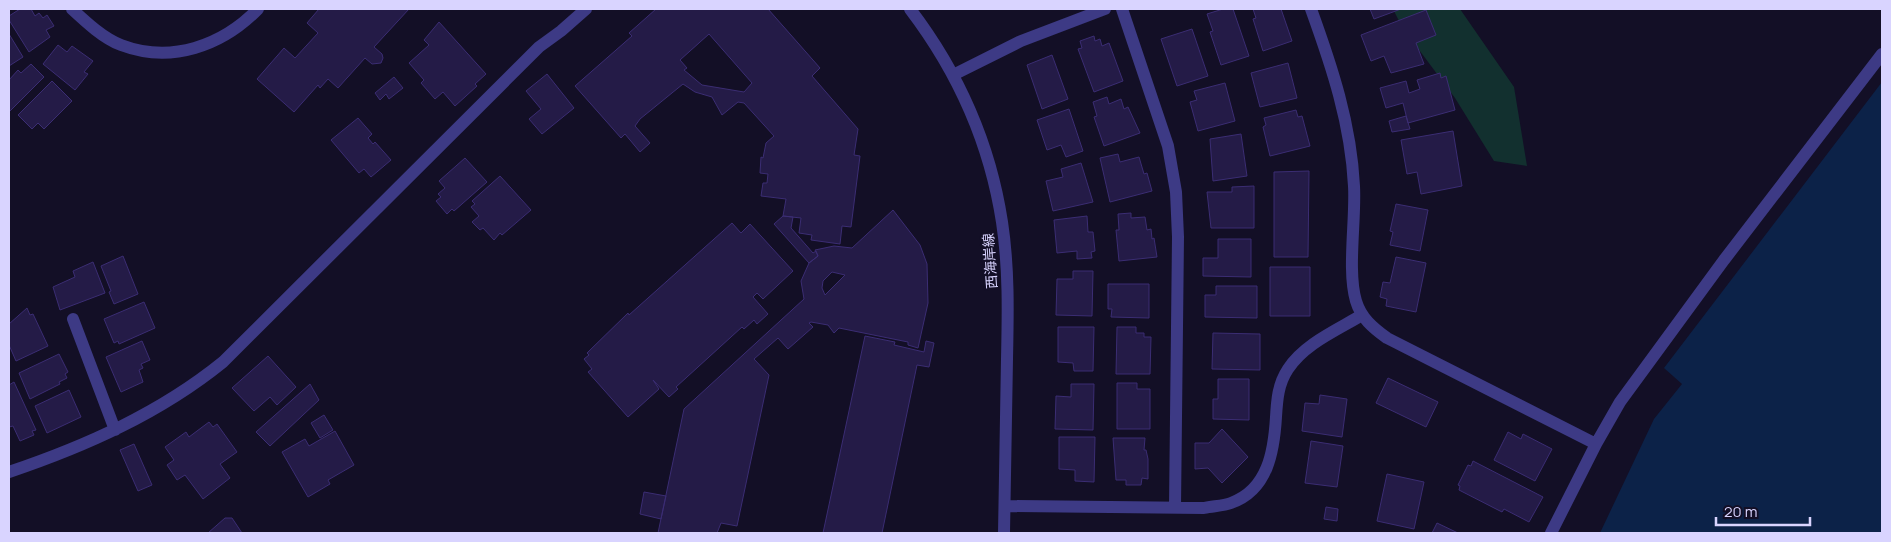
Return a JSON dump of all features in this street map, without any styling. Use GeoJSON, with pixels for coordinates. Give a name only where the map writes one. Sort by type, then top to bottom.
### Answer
{"type":"FeatureCollection","features":[{"type":"Feature","properties":{"kind":"street"},"geometry":{"type":"LineString","coordinates":[[72,9],[100,33],[120,45],[137,50],[173,53],[191,51],[209,45],[234,30],[258,9]]}},
{"type":"Feature","properties":{"kind":"street"},"geometry":{"type":"LineString","coordinates":[[9,472],[116,430],[170,400],[223,362],[539,46],[561,31],[586,9]]}},
{"type":"Feature","properties":{"kind":"street","name":"西海岸線"},"geometry":{"type":"LineString","coordinates":[[910,9],[953,75],[975,123],[990,168],[1006,251],[1008,292],[1004,533]]}},
{"type":"Feature","properties":{"kind":"street"},"geometry":{"type":"LineString","coordinates":[[953,75],[1021,41],[1105,9]]}},
{"type":"Feature","properties":{"kind":"street"},"geometry":{"type":"LineString","coordinates":[[1122,9],[1168,146],[1176,192],[1178,237],[1175,508]]}},
{"type":"Feature","properties":{"kind":"street"},"geometry":{"type":"LineString","coordinates":[[1311,9],[1341,98],[1351,142],[1354,188],[1353,289],[1362,315],[1387,338],[1596,444]]}},
{"type":"Feature","properties":{"kind":"street"},"geometry":{"type":"LineString","coordinates":[[1551,533],[1596,444],[1620,402],[1724,260],[1882,54]]}},
{"type":"Feature","properties":{"kind":"street"},"geometry":{"type":"LineString","coordinates":[[1005,506],[1204,508],[1231,503],[1257,485],[1267,470],[1272,454],[1280,384],[1288,369],[1301,354],[1362,315]]}},
{"type":"Feature","properties":{"kind":"street"},"geometry":{"type":"LineString","coordinates":[[73,319],[116,430]]}},
{"type":"Feature","properties":{"kind":"green space"},"geometry":{"type":"Polygon","coordinates":[[[1393,9],[1460,9],[1514,87],[1527,166],[1494,161],[1455,98],[1402,27],[1393,9]]]}},
{"type":"Feature","properties":{"kind":"water"},"geometry":{"type":"Polygon","coordinates":[[[1882,82],[1882,533],[1600,533],[1654,419],[1682,384],[1664,368],[1882,82]]]}},
{"type":"Feature","properties":{"kind":"building"},"geometry":{"type":"Polygon","coordinates":[[[20,9],[31,9],[35,16],[39,13],[43,18],[47,15],[54,26],[46,30],[50,37],[29,52],[9,20],[9,16],[20,9]]]}},
{"type":"Feature","properties":{"kind":"building"},"geometry":{"type":"Polygon","coordinates":[[[319,9],[409,9],[374,47],[382,54],[381,63],[372,64],[365,58],[338,88],[328,79],[320,88],[318,85],[294,112],[257,79],[284,48],[295,58],[318,33],[307,23],[319,9]]]}},
{"type":"Feature","properties":{"kind":"building"},"geometry":{"type":"Polygon","coordinates":[[[656,9],[768,9],[820,68],[812,76],[858,129],[854,155],[860,156],[851,227],[842,226],[840,244],[811,240],[812,235],[799,233],[801,218],[783,216],[786,199],[761,196],[763,183],[767,183],[768,174],[760,173],[761,157],[763,158],[766,143],[774,136],[744,103],[738,102],[722,115],[712,97],[695,92],[683,84],[640,119],[635,126],[650,143],[640,152],[625,134],[621,138],[575,86],[632,36],[629,33],[656,9]],[[709,34],[680,60],[687,68],[684,70],[702,85],[744,92],[752,83],[709,34]]]}},
{"type":"Feature","properties":{"kind":"building"},"geometry":{"type":"Polygon","coordinates":[[[1223,9],[1233,9],[1249,56],[1221,65],[1210,32],[1213,31],[1207,14],[1223,9]]]}},
{"type":"Feature","properties":{"kind":"building"},"geometry":{"type":"Polygon","coordinates":[[[1253,9],[1281,9],[1292,41],[1263,51],[1253,19],[1256,18],[1253,9]]]}},
{"type":"Feature","properties":{"kind":"building"},"geometry":{"type":"Polygon","coordinates":[[[1370,9],[1401,9],[1374,19],[1370,9]]]}},
{"type":"Feature","properties":{"kind":"building"},"geometry":{"type":"Polygon","coordinates":[[[1426,10],[1436,35],[1416,43],[1424,64],[1391,73],[1384,56],[1371,61],[1361,35],[1426,10]]]}},
{"type":"Feature","properties":{"kind":"building"},"geometry":{"type":"Polygon","coordinates":[[[439,22],[486,74],[475,84],[477,86],[455,106],[443,92],[435,99],[421,83],[424,80],[409,63],[429,45],[424,40],[439,22]]]}},
{"type":"Feature","properties":{"kind":"building"},"geometry":{"type":"Polygon","coordinates":[[[1192,29],[1208,76],[1177,86],[1161,39],[1192,29]]]}},
{"type":"Feature","properties":{"kind":"building"},"geometry":{"type":"Polygon","coordinates":[[[9,34],[23,57],[9,66],[9,34]]]}},
{"type":"Feature","properties":{"kind":"building"},"geometry":{"type":"Polygon","coordinates":[[[1094,36],[1095,41],[1100,39],[1102,46],[1109,43],[1123,81],[1094,92],[1078,49],[1082,48],[1080,41],[1094,36]]]}},
{"type":"Feature","properties":{"kind":"building"},"geometry":{"type":"Polygon","coordinates":[[[58,45],[67,52],[72,46],[93,61],[84,72],[88,74],[75,90],[43,64],[58,45]]]}},
{"type":"Feature","properties":{"kind":"building"},"geometry":{"type":"Polygon","coordinates":[[[1052,55],[1068,99],[1042,109],[1027,65],[1052,55]]]}},
{"type":"Feature","properties":{"kind":"building"},"geometry":{"type":"Polygon","coordinates":[[[1288,63],[1297,98],[1260,107],[1251,73],[1288,63]]]}},
{"type":"Feature","properties":{"kind":"building"},"geometry":{"type":"Polygon","coordinates":[[[31,64],[44,77],[9,112],[9,80],[18,70],[21,73],[31,64]]]}},
{"type":"Feature","properties":{"kind":"building"},"geometry":{"type":"Polygon","coordinates":[[[1440,73],[1441,78],[1446,76],[1455,110],[1408,123],[1403,103],[1386,108],[1380,88],[1406,81],[1409,93],[1420,89],[1417,80],[1440,73]]]}},
{"type":"Feature","properties":{"kind":"building"},"geometry":{"type":"Polygon","coordinates":[[[547,74],[574,108],[542,134],[529,119],[541,109],[526,91],[547,74]]]}},
{"type":"Feature","properties":{"kind":"building"},"geometry":{"type":"Polygon","coordinates":[[[394,77],[403,88],[389,99],[386,94],[380,100],[375,93],[394,77]]]}},
{"type":"Feature","properties":{"kind":"building"},"geometry":{"type":"Polygon","coordinates":[[[52,81],[72,101],[44,129],[38,123],[32,129],[18,115],[52,81]]]}},
{"type":"Feature","properties":{"kind":"building"},"geometry":{"type":"Polygon","coordinates":[[[1225,83],[1235,121],[1198,131],[1190,102],[1197,100],[1194,91],[1225,83]]]}},
{"type":"Feature","properties":{"kind":"building"},"geometry":{"type":"Polygon","coordinates":[[[1107,97],[1109,104],[1121,99],[1124,109],[1128,107],[1140,133],[1104,146],[1094,117],[1097,116],[1093,102],[1107,97]]]}},
{"type":"Feature","properties":{"kind":"building"},"geometry":{"type":"Polygon","coordinates":[[[1069,109],[1083,151],[1066,157],[1061,145],[1047,150],[1037,120],[1069,109]]]}},
{"type":"Feature","properties":{"kind":"building"},"geometry":{"type":"Polygon","coordinates":[[[1296,110],[1298,117],[1302,116],[1310,146],[1270,156],[1263,127],[1266,125],[1264,118],[1296,110]]]}},
{"type":"Feature","properties":{"kind":"building"},"geometry":{"type":"Polygon","coordinates":[[[1406,116],[1410,129],[1392,132],[1389,121],[1406,116]]]}},
{"type":"Feature","properties":{"kind":"building"},"geometry":{"type":"Polygon","coordinates":[[[358,118],[372,134],[368,138],[373,144],[375,142],[391,160],[371,177],[364,169],[359,173],[331,140],[358,118]]]}},
{"type":"Feature","properties":{"kind":"building"},"geometry":{"type":"Polygon","coordinates":[[[1453,131],[1462,186],[1421,194],[1417,172],[1407,174],[1401,140],[1453,131]]]}},
{"type":"Feature","properties":{"kind":"building"},"geometry":{"type":"Polygon","coordinates":[[[1241,134],[1247,176],[1213,181],[1210,139],[1241,134]]]}},
{"type":"Feature","properties":{"kind":"building"},"geometry":{"type":"Polygon","coordinates":[[[1118,154],[1120,162],[1139,157],[1144,174],[1147,173],[1152,191],[1110,202],[1100,158],[1118,154]]]}},
{"type":"Feature","properties":{"kind":"building"},"geometry":{"type":"Polygon","coordinates":[[[465,158],[487,182],[454,211],[452,209],[447,214],[436,201],[441,197],[438,194],[445,188],[439,181],[465,158]]]}},
{"type":"Feature","properties":{"kind":"building"},"geometry":{"type":"Polygon","coordinates":[[[1081,163],[1093,202],[1053,211],[1046,181],[1063,177],[1061,169],[1081,163]]]}},
{"type":"Feature","properties":{"kind":"building"},"geometry":{"type":"Polygon","coordinates":[[[1309,171],[1308,257],[1274,257],[1274,172],[1309,171]]]}},
{"type":"Feature","properties":{"kind":"building"},"geometry":{"type":"Polygon","coordinates":[[[500,176],[531,210],[502,235],[500,233],[494,240],[483,228],[480,230],[472,222],[479,216],[471,207],[475,204],[472,201],[500,176]]]}},
{"type":"Feature","properties":{"kind":"building"},"geometry":{"type":"Polygon","coordinates":[[[1254,186],[1254,228],[1211,228],[1207,192],[1232,192],[1232,187],[1254,186]]]}},
{"type":"Feature","properties":{"kind":"building"},"geometry":{"type":"Polygon","coordinates":[[[1396,204],[1428,210],[1420,251],[1390,245],[1393,232],[1390,231],[1396,204]]]}},
{"type":"Feature","properties":{"kind":"building"},"geometry":{"type":"Polygon","coordinates":[[[893,210],[920,245],[927,264],[928,303],[918,348],[908,345],[908,342],[839,328],[834,333],[828,325],[811,322],[809,323],[813,327],[788,349],[778,338],[754,359],[769,375],[737,526],[721,523],[717,533],[658,533],[684,409],[804,299],[801,281],[809,263],[818,256],[815,250],[834,246],[852,248],[893,210]],[[832,272],[823,281],[822,288],[825,295],[845,275],[832,272]]]}},
{"type":"Feature","properties":{"kind":"building"},"geometry":{"type":"Polygon","coordinates":[[[1131,213],[1131,218],[1145,217],[1147,230],[1151,229],[1152,239],[1154,238],[1157,257],[1119,261],[1116,230],[1119,230],[1118,214],[1131,213]]]}},
{"type":"Feature","properties":{"kind":"building"},"geometry":{"type":"Polygon","coordinates":[[[783,216],[793,217],[791,228],[813,253],[816,251],[818,256],[809,263],[774,224],[783,216]]]}},
{"type":"Feature","properties":{"kind":"building"},"geometry":{"type":"Polygon","coordinates":[[[1087,216],[1088,232],[1093,232],[1095,251],[1091,252],[1092,258],[1077,259],[1077,251],[1057,253],[1054,220],[1087,216]]]}},
{"type":"Feature","properties":{"kind":"building"},"geometry":{"type":"Polygon","coordinates":[[[732,223],[741,233],[750,224],[793,271],[763,299],[757,293],[753,297],[768,314],[757,324],[754,320],[744,329],[742,327],[676,387],[678,389],[669,397],[653,380],[659,389],[628,417],[588,372],[592,369],[584,359],[589,355],[587,353],[628,313],[629,315],[732,223]]]}},
{"type":"Feature","properties":{"kind":"building"},"geometry":{"type":"Polygon","coordinates":[[[1218,239],[1251,239],[1251,277],[1203,276],[1203,258],[1218,258],[1218,239]]]}},
{"type":"Feature","properties":{"kind":"building"},"geometry":{"type":"Polygon","coordinates":[[[123,256],[138,294],[114,304],[101,266],[123,256]]]}},
{"type":"Feature","properties":{"kind":"building"},"geometry":{"type":"Polygon","coordinates":[[[1396,257],[1426,263],[1416,312],[1386,306],[1387,299],[1380,297],[1383,282],[1390,283],[1396,257]]]}},
{"type":"Feature","properties":{"kind":"building"},"geometry":{"type":"Polygon","coordinates":[[[93,262],[105,293],[60,310],[53,287],[75,277],[73,271],[93,262]]]}},
{"type":"Feature","properties":{"kind":"building"},"geometry":{"type":"Polygon","coordinates":[[[1270,267],[1310,267],[1310,316],[1270,316],[1270,267]]]}},
{"type":"Feature","properties":{"kind":"building"},"geometry":{"type":"Polygon","coordinates":[[[1073,271],[1093,271],[1092,316],[1056,315],[1057,279],[1073,279],[1073,271]]]}},
{"type":"Feature","properties":{"kind":"building"},"geometry":{"type":"Polygon","coordinates":[[[1108,284],[1149,284],[1149,318],[1111,317],[1112,309],[1108,309],[1108,284]]]}},
{"type":"Feature","properties":{"kind":"building"},"geometry":{"type":"Polygon","coordinates":[[[1216,286],[1257,286],[1257,318],[1205,317],[1205,295],[1216,295],[1216,286]]]}},
{"type":"Feature","properties":{"kind":"building"},"geometry":{"type":"Polygon","coordinates":[[[144,302],[155,328],[119,344],[118,341],[114,343],[104,319],[144,302]]]}},
{"type":"Feature","properties":{"kind":"building"},"geometry":{"type":"Polygon","coordinates":[[[27,308],[30,315],[33,314],[48,346],[16,361],[9,345],[9,324],[27,308]]]}},
{"type":"Feature","properties":{"kind":"building"},"geometry":{"type":"Polygon","coordinates":[[[1058,327],[1094,327],[1093,371],[1074,371],[1073,363],[1058,362],[1058,327]]]}},
{"type":"Feature","properties":{"kind":"building"},"geometry":{"type":"Polygon","coordinates":[[[1117,327],[1136,327],[1136,333],[1144,333],[1144,337],[1151,337],[1150,374],[1116,374],[1117,327]]]}},
{"type":"Feature","properties":{"kind":"building"},"geometry":{"type":"Polygon","coordinates":[[[1213,333],[1260,334],[1260,370],[1212,369],[1213,333]]]}},
{"type":"Feature","properties":{"kind":"building"},"geometry":{"type":"Polygon","coordinates":[[[865,336],[895,342],[894,345],[924,352],[926,341],[934,343],[929,367],[917,365],[882,533],[823,533],[865,336]]]}},
{"type":"Feature","properties":{"kind":"building"},"geometry":{"type":"Polygon","coordinates":[[[142,341],[150,360],[141,364],[143,368],[139,370],[143,382],[121,392],[106,357],[142,341]]]}},
{"type":"Feature","properties":{"kind":"building"},"geometry":{"type":"Polygon","coordinates":[[[59,354],[68,372],[65,374],[67,378],[59,382],[60,384],[30,399],[19,373],[59,354]]]}},
{"type":"Feature","properties":{"kind":"building"},"geometry":{"type":"Polygon","coordinates":[[[268,356],[296,387],[277,405],[270,397],[254,411],[232,388],[268,356]]]}},
{"type":"Feature","properties":{"kind":"building"},"geometry":{"type":"Polygon","coordinates":[[[1388,378],[1438,402],[1426,427],[1376,403],[1388,378]]]}},
{"type":"Feature","properties":{"kind":"building"},"geometry":{"type":"Polygon","coordinates":[[[1218,379],[1249,379],[1249,420],[1213,419],[1213,399],[1218,399],[1218,379]]]}},
{"type":"Feature","properties":{"kind":"building"},"geometry":{"type":"Polygon","coordinates":[[[14,382],[36,430],[32,431],[34,435],[20,441],[13,426],[9,427],[9,385],[14,382]]]}},
{"type":"Feature","properties":{"kind":"building"},"geometry":{"type":"Polygon","coordinates":[[[1117,383],[1137,383],[1137,389],[1150,389],[1150,429],[1117,429],[1117,383]]]}},
{"type":"Feature","properties":{"kind":"building"},"geometry":{"type":"Polygon","coordinates":[[[310,384],[319,400],[270,446],[256,432],[310,384]]]}},
{"type":"Feature","properties":{"kind":"building"},"geometry":{"type":"Polygon","coordinates":[[[1071,384],[1094,384],[1093,430],[1055,429],[1056,396],[1071,397],[1071,384]]]}},
{"type":"Feature","properties":{"kind":"building"},"geometry":{"type":"Polygon","coordinates":[[[69,390],[81,417],[47,433],[35,406],[69,390]]]}},
{"type":"Feature","properties":{"kind":"building"},"geometry":{"type":"Polygon","coordinates":[[[1320,395],[1347,399],[1342,437],[1302,431],[1305,403],[1319,404],[1320,395]]]}},
{"type":"Feature","properties":{"kind":"building"},"geometry":{"type":"Polygon","coordinates":[[[324,415],[333,430],[320,438],[311,423],[324,415]]]}},
{"type":"Feature","properties":{"kind":"building"},"geometry":{"type":"Polygon","coordinates":[[[209,422],[213,427],[217,424],[237,452],[220,464],[230,478],[203,499],[185,475],[177,480],[167,465],[174,460],[165,447],[186,432],[189,437],[209,422]]]}},
{"type":"Feature","properties":{"kind":"building"},"geometry":{"type":"Polygon","coordinates":[[[1222,429],[1248,457],[1222,483],[1208,468],[1195,469],[1195,443],[1209,443],[1222,429]]]}},
{"type":"Feature","properties":{"kind":"building"},"geometry":{"type":"Polygon","coordinates":[[[335,431],[354,465],[328,480],[330,484],[308,497],[282,452],[305,439],[309,446],[335,431]]]}},
{"type":"Feature","properties":{"kind":"building"},"geometry":{"type":"Polygon","coordinates":[[[1508,432],[1521,439],[1523,434],[1552,449],[1535,481],[1494,460],[1508,432]]]}},
{"type":"Feature","properties":{"kind":"building"},"geometry":{"type":"Polygon","coordinates":[[[1059,437],[1095,437],[1094,482],[1075,481],[1075,470],[1059,469],[1059,437]]]}},
{"type":"Feature","properties":{"kind":"building"},"geometry":{"type":"Polygon","coordinates":[[[1113,438],[1145,438],[1144,450],[1146,450],[1148,459],[1148,479],[1142,478],[1141,485],[1126,485],[1126,480],[1116,480],[1113,438]]]}},
{"type":"Feature","properties":{"kind":"building"},"geometry":{"type":"Polygon","coordinates":[[[1311,441],[1343,446],[1337,487],[1305,483],[1311,441]]]}},
{"type":"Feature","properties":{"kind":"building"},"geometry":{"type":"Polygon","coordinates":[[[134,444],[152,485],[138,491],[120,450],[134,444]]]}},
{"type":"Feature","properties":{"kind":"building"},"geometry":{"type":"Polygon","coordinates":[[[1473,461],[1543,497],[1529,522],[1504,509],[1502,512],[1459,490],[1460,486],[1458,485],[1468,465],[1471,466],[1473,461]]]}},
{"type":"Feature","properties":{"kind":"building"},"geometry":{"type":"Polygon","coordinates":[[[1387,474],[1424,482],[1414,529],[1377,521],[1387,474]]]}},
{"type":"Feature","properties":{"kind":"building"},"geometry":{"type":"Polygon","coordinates":[[[644,492],[666,496],[661,519],[640,514],[644,492]]]}},
{"type":"Feature","properties":{"kind":"building"},"geometry":{"type":"Polygon","coordinates":[[[1326,507],[1338,509],[1337,521],[1324,519],[1326,507]]]}},
{"type":"Feature","properties":{"kind":"building"},"geometry":{"type":"Polygon","coordinates":[[[225,518],[232,518],[242,533],[208,533],[225,518]]]}},
{"type":"Feature","properties":{"kind":"building"},"geometry":{"type":"Polygon","coordinates":[[[1437,523],[1458,533],[1432,533],[1437,523]]]}}]}
